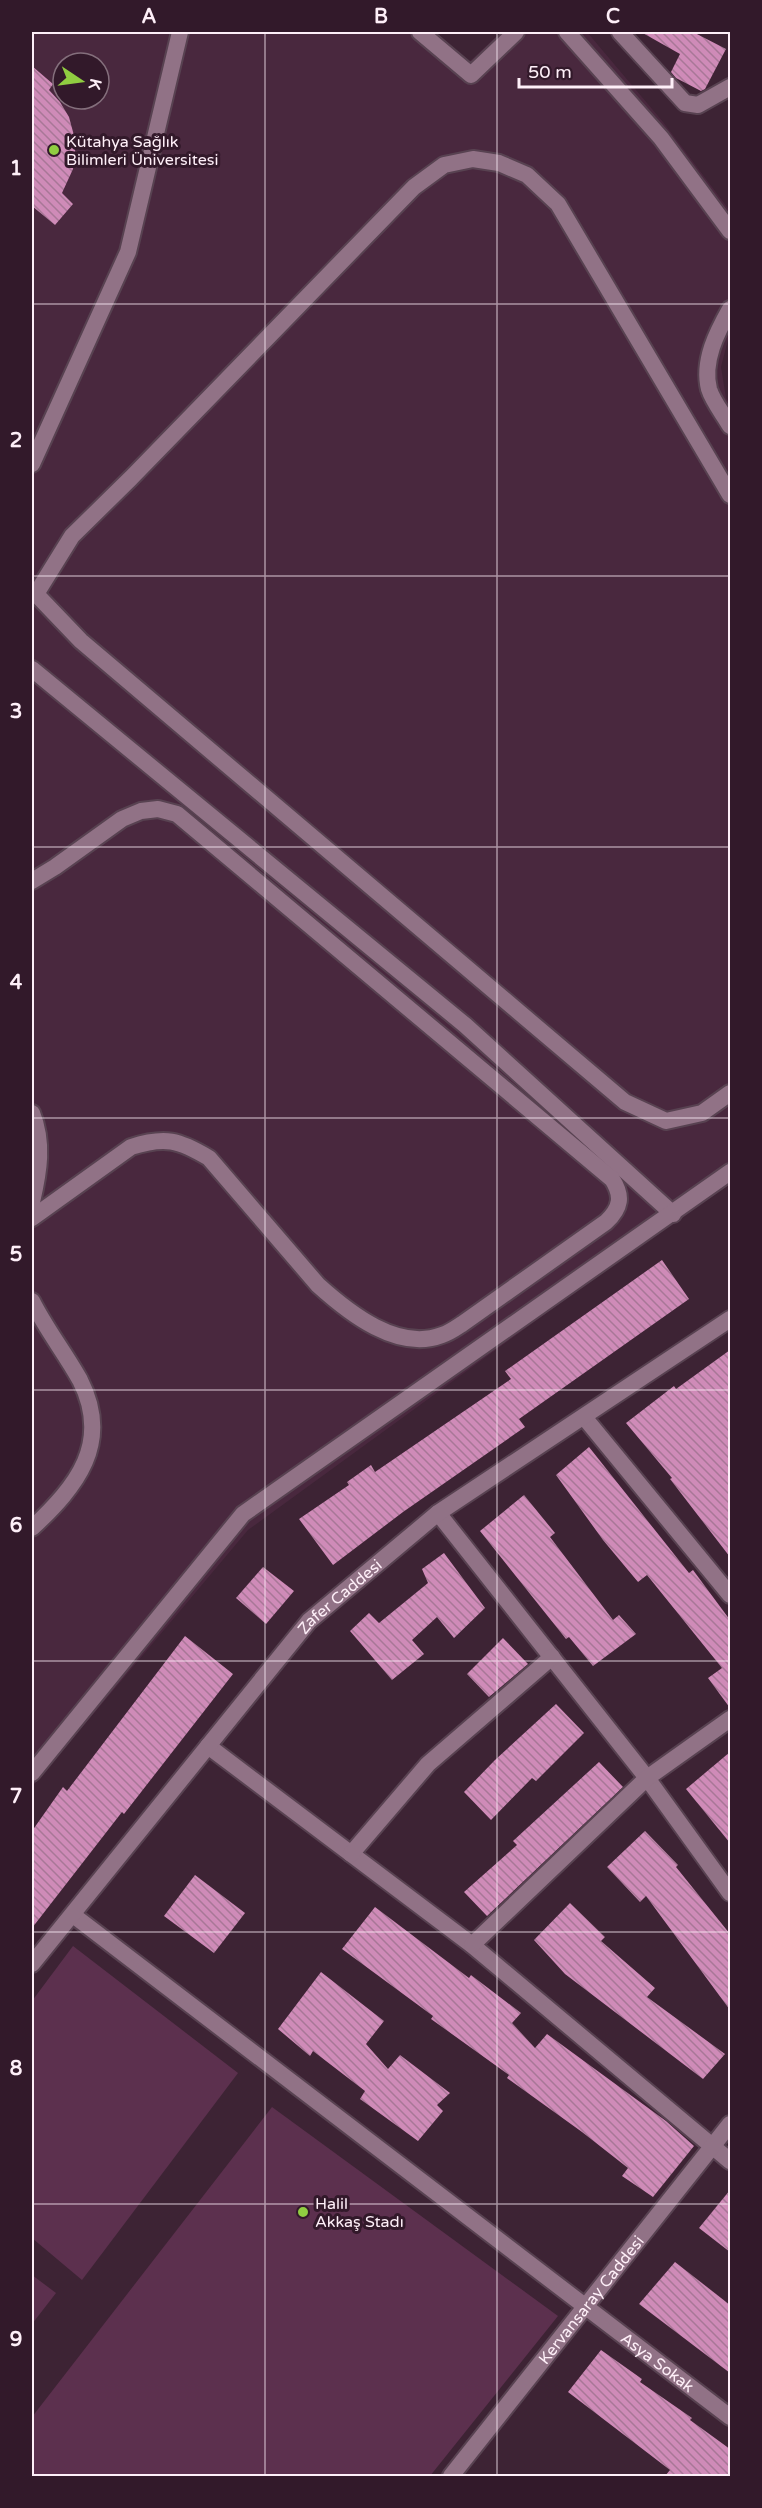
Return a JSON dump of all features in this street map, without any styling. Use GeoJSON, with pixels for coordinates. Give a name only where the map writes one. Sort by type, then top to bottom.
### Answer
{"type":"FeatureCollection","features":[{"type":"Feature","properties":{"kind":"street"},"geometry":{"type":"LineString","coordinates":[[32,464],[128,252],[180,32]]}},
{"type":"Feature","properties":{"kind":"street"},"geometry":{"type":"LineString","coordinates":[[420,32],[471,75],[516,32]]}},
{"type":"Feature","properties":{"kind":"street"},"geometry":{"type":"LineString","coordinates":[[567,32],[662,138],[730,231]]}},
{"type":"Feature","properties":{"kind":"street"},"geometry":{"type":"LineString","coordinates":[[620,32],[685,103],[698,105],[730,87]]}},
{"type":"Feature","properties":{"kind":"street"},"geometry":{"type":"LineString","coordinates":[[730,495],[558,204],[527,175],[499,163],[473,159],[444,165],[414,187],[72,536],[34,593],[81,641],[625,1102],[666,1121],[702,1113],[730,1093]]}},
{"type":"Feature","properties":{"kind":"street"},"geometry":{"type":"LineString","coordinates":[[730,309],[711,350],[706,370],[710,391],[730,426]]}},
{"type":"Feature","properties":{"kind":"street"},"geometry":{"type":"LineString","coordinates":[[32,669],[465,1025],[673,1214]]}},
{"type":"Feature","properties":{"kind":"street"},"geometry":{"type":"LineString","coordinates":[[32,881],[56,867],[122,819],[141,811],[158,809],[177,814],[612,1179],[620,1197],[615,1213],[606,1222],[462,1324],[441,1336],[416,1339],[390,1333],[338,1303],[318,1285],[209,1158],[190,1146],[168,1140],[150,1141],[131,1148],[32,1218]]}},
{"type":"Feature","properties":{"kind":"street"},"geometry":{"type":"LineString","coordinates":[[32,1113],[38,1129],[40,1149],[32,1202]]}},
{"type":"Feature","properties":{"kind":"street"},"geometry":{"type":"LineString","coordinates":[[32,1773],[243,1514],[730,1172]]}},
{"type":"Feature","properties":{"kind":"street"},"geometry":{"type":"LineString","coordinates":[[32,1301],[46,1328],[80,1380],[92,1411],[91,1446],[76,1479],[52,1509],[32,1528]]}},
{"type":"Feature","properties":{"kind":"street","name":"Zafer Caddesi"},"geometry":{"type":"LineString","coordinates":[[32,1964],[309,1621],[438,1513],[730,1319]]}},
{"type":"Feature","properties":{"kind":"street"},"geometry":{"type":"LineString","coordinates":[[584,1418],[730,1595]]}},
{"type":"Feature","properties":{"kind":"street"},"geometry":{"type":"LineString","coordinates":[[438,1513],[648,1778],[730,1893]]}},
{"type":"Feature","properties":{"kind":"street"},"geometry":{"type":"LineString","coordinates":[[351,1854],[428,1764],[552,1657]]}},
{"type":"Feature","properties":{"kind":"street"},"geometry":{"type":"LineString","coordinates":[[472,1945],[648,1778],[730,1719]]}},
{"type":"Feature","properties":{"kind":"street"},"geometry":{"type":"LineString","coordinates":[[208,1746],[472,1945],[730,2161]]}},
{"type":"Feature","properties":{"kind":"street","name":"Asya Sokak"},"geometry":{"type":"LineString","coordinates":[[73,1915],[730,2417]]}},
{"type":"Feature","properties":{"kind":"street","name":"Kervansaray Caddesi"},"geometry":{"type":"LineString","coordinates":[[455,2475],[730,2124]]}},
{"type":"Feature","properties":{"kind":"shaded area"},"geometry":{"type":"Polygon","coordinates":[[[32,32],[435,32],[469,62],[501,32],[587,32],[663,122],[730,211],[730,332],[721,367],[726,398],[730,404],[730,1184],[614,1264],[248,1530],[32,1787],[32,32]]]}},
{"type":"Feature","properties":{"kind":"shaded area"},"geometry":{"type":"Polygon","coordinates":[[[73,1946],[238,2073],[82,2280],[32,2238],[32,2001],[73,1946]]]}},
{"type":"Feature","properties":{"kind":"shaded area","name":"Halil Akkaş Stadı"},"geometry":{"type":"Polygon","coordinates":[[[272,2107],[558,2316],[430,2476],[32,2476],[32,2417],[272,2107]]]}},
{"type":"Feature","properties":{"kind":"shaded area"},"geometry":{"type":"Polygon","coordinates":[[[32,2275],[56,2293],[32,2324],[32,2275]]]}},
{"type":"Feature","properties":{"kind":"building"},"geometry":{"type":"Polygon","coordinates":[[[641,32],[693,32],[726,49],[705,89],[701,91],[676,78],[671,72],[680,54],[641,32]]]}},
{"type":"Feature","properties":{"kind":"building","name":"Kütahya Sağlık Bilimleri Üniversitesi"},"geometry":{"type":"Polygon","coordinates":[[[32,66],[51,82],[49,90],[51,111],[65,111],[76,143],[73,169],[62,193],[73,204],[55,225],[32,206],[32,66]]]}},
{"type":"Feature","properties":{"kind":"building"},"geometry":{"type":"Polygon","coordinates":[[[662,1260],[689,1299],[519,1419],[525,1427],[403,1512],[333,1565],[299,1519],[349,1485],[347,1482],[371,1465],[375,1472],[511,1379],[505,1371],[662,1260]]]}},
{"type":"Feature","properties":{"kind":"building"},"geometry":{"type":"Polygon","coordinates":[[[730,1350],[730,1557],[670,1479],[672,1478],[626,1423],[674,1386],[676,1389],[730,1350]]]}},
{"type":"Feature","properties":{"kind":"building"},"geometry":{"type":"Polygon","coordinates":[[[589,1447],[689,1573],[693,1570],[730,1620],[730,1708],[708,1678],[722,1668],[647,1575],[638,1582],[603,1540],[556,1475],[589,1447]]]}},
{"type":"Feature","properties":{"kind":"building"},"geometry":{"type":"Polygon","coordinates":[[[524,1495],[555,1533],[550,1537],[613,1620],[619,1615],[636,1634],[593,1666],[569,1637],[566,1639],[480,1531],[524,1495]]]}},
{"type":"Feature","properties":{"kind":"building"},"geometry":{"type":"Polygon","coordinates":[[[444,1553],[485,1608],[454,1638],[437,1617],[412,1640],[424,1654],[392,1680],[350,1631],[369,1613],[379,1623],[428,1583],[422,1569],[444,1553]]]}},
{"type":"Feature","properties":{"kind":"building"},"geometry":{"type":"Polygon","coordinates":[[[263,1567],[294,1591],[266,1624],[236,1598],[263,1567]]]}},
{"type":"Feature","properties":{"kind":"building"},"geometry":{"type":"Polygon","coordinates":[[[185,1636],[233,1674],[32,1928],[32,1831],[63,1787],[67,1791],[185,1636]]]}},
{"type":"Feature","properties":{"kind":"building"},"geometry":{"type":"Polygon","coordinates":[[[503,1638],[528,1664],[489,1697],[467,1674],[503,1638]]]}},
{"type":"Feature","properties":{"kind":"building"},"geometry":{"type":"Polygon","coordinates":[[[556,1704],[584,1733],[536,1781],[532,1778],[491,1820],[464,1792],[556,1704]]]}},
{"type":"Feature","properties":{"kind":"building"},"geometry":{"type":"Polygon","coordinates":[[[730,1752],[730,1843],[686,1789],[730,1752]]]}},
{"type":"Feature","properties":{"kind":"building"},"geometry":{"type":"Polygon","coordinates":[[[599,1762],[623,1787],[487,1916],[464,1892],[517,1845],[513,1841],[599,1762]]]}},
{"type":"Feature","properties":{"kind":"building"},"geometry":{"type":"Polygon","coordinates":[[[645,1831],[678,1865],[676,1867],[730,1934],[730,2010],[646,1896],[640,1902],[607,1867],[645,1831]]]}},
{"type":"Feature","properties":{"kind":"building"},"geometry":{"type":"Polygon","coordinates":[[[195,1875],[245,1913],[214,1953],[164,1916],[195,1875]]]}},
{"type":"Feature","properties":{"kind":"building"},"geometry":{"type":"Polygon","coordinates":[[[570,1903],[605,1937],[601,1941],[655,1988],[647,1997],[725,2054],[703,2079],[565,1974],[534,1940],[570,1903]]]}},
{"type":"Feature","properties":{"kind":"building"},"geometry":{"type":"Polygon","coordinates":[[[375,1907],[469,1978],[471,1975],[521,2013],[512,2023],[535,2048],[547,2034],[666,2121],[694,2146],[653,2197],[622,2176],[628,2168],[507,2078],[509,2075],[431,2019],[433,2016],[342,1949],[375,1907]]]}},
{"type":"Feature","properties":{"kind":"building"},"geometry":{"type":"Polygon","coordinates":[[[321,1972],[384,2021],[366,2044],[388,2069],[400,2055],[450,2093],[437,2105],[443,2111],[418,2141],[360,2099],[365,2091],[313,2051],[310,2056],[278,2029],[321,1972]]]}},
{"type":"Feature","properties":{"kind":"building"},"geometry":{"type":"Polygon","coordinates":[[[730,2190],[730,2252],[699,2228],[730,2190]]]}},
{"type":"Feature","properties":{"kind":"building"},"geometry":{"type":"Polygon","coordinates":[[[675,2262],[730,2305],[730,2373],[639,2304],[675,2262]]]}},
{"type":"Feature","properties":{"kind":"building"},"geometry":{"type":"Polygon","coordinates":[[[601,2350],[642,2379],[640,2382],[692,2418],[690,2420],[730,2449],[730,2476],[665,2476],[670,2470],[568,2392],[601,2350]]]}},
{"type":"Feature","properties":{"kind":"place","name":"Kütahya Sağlık Bilimleri Üniversitesi"},"geometry":{"type":"Point","coordinates":[54,150]}},
{"type":"Feature","properties":{"kind":"place","name":"Halil Akkaş Stadı"},"geometry":{"type":"Point","coordinates":[303,2212]}}]}
